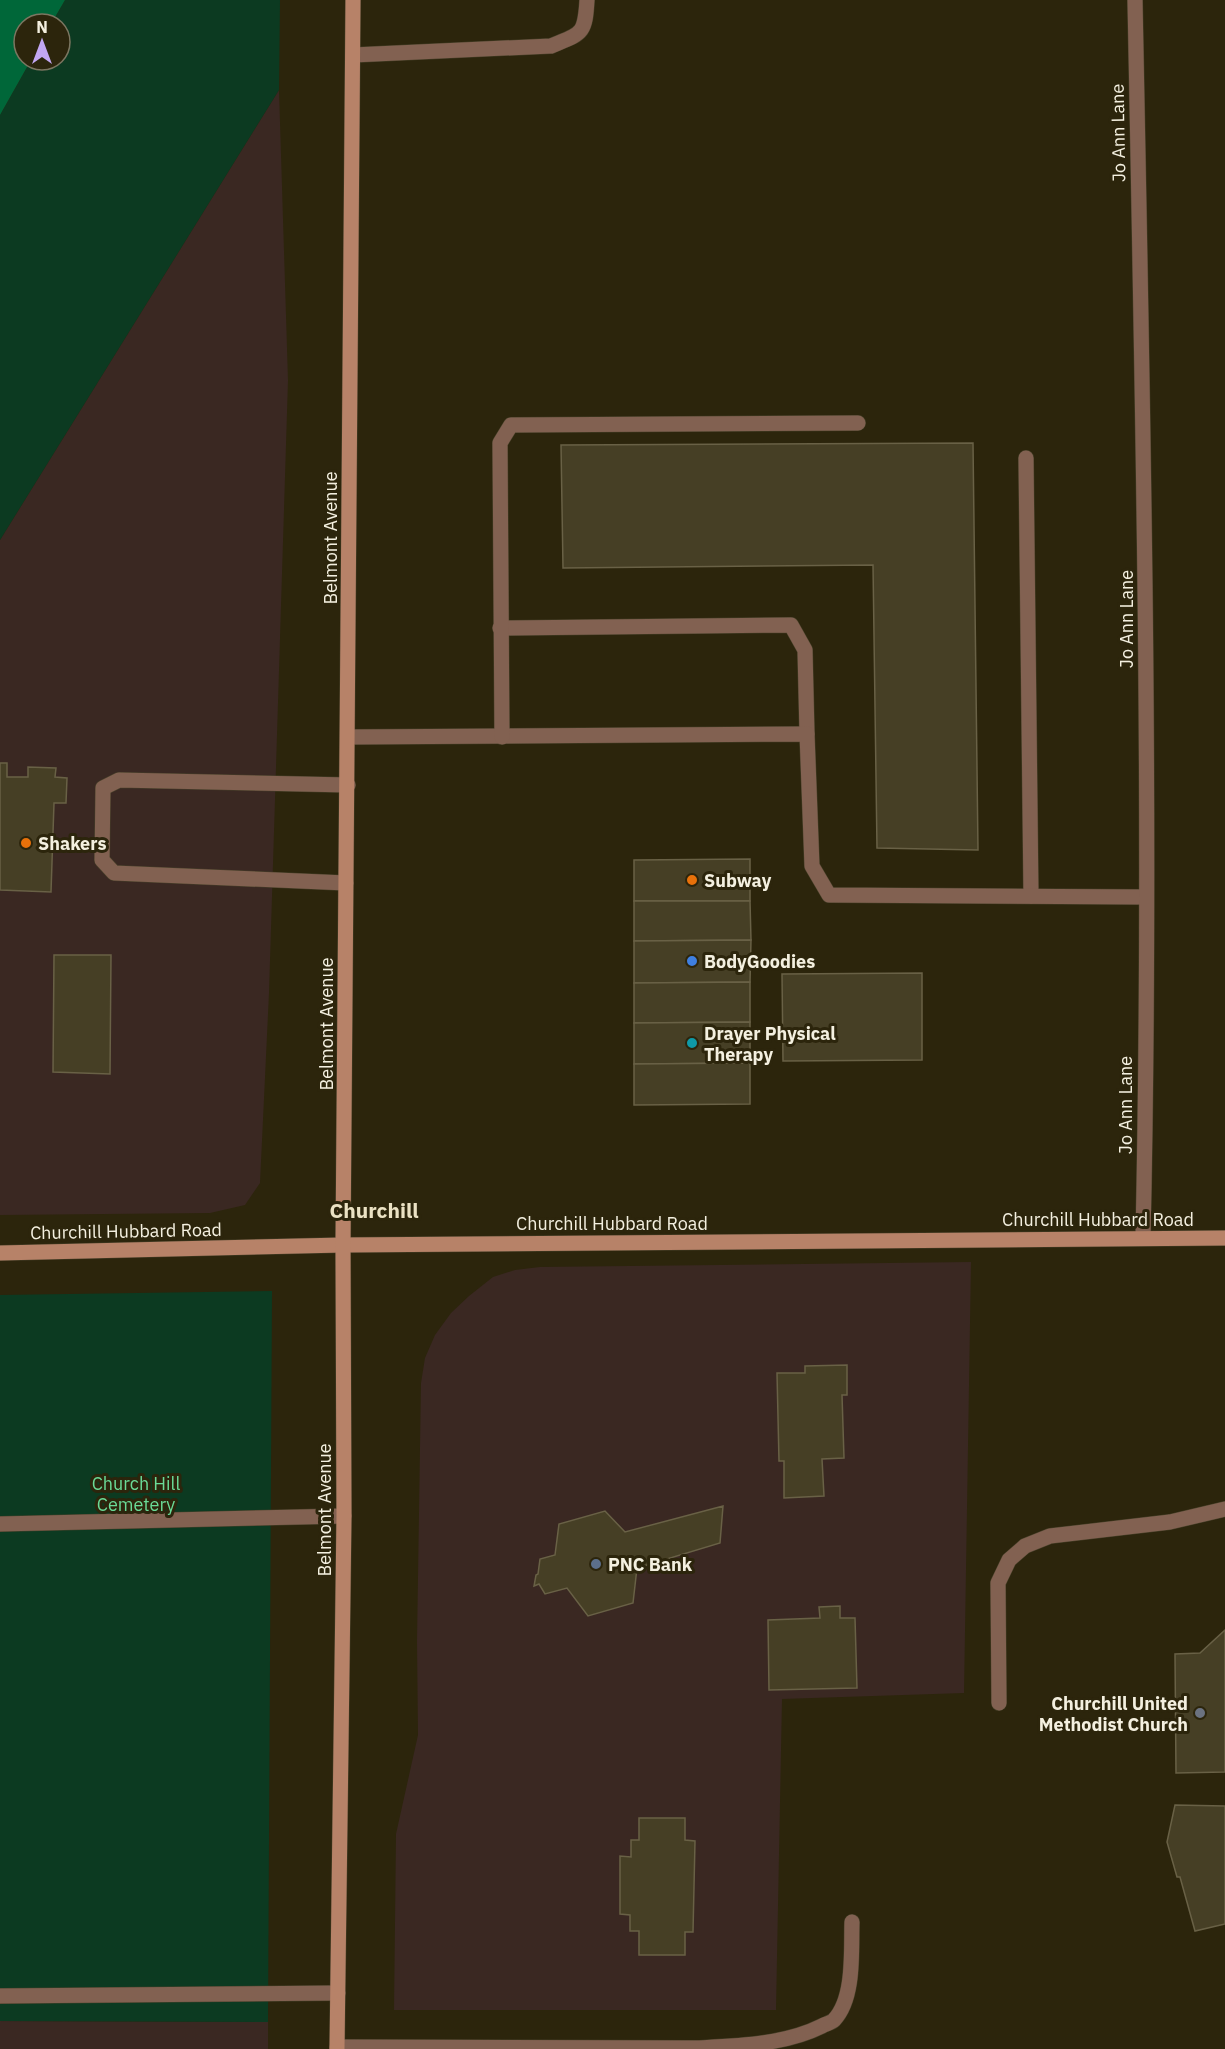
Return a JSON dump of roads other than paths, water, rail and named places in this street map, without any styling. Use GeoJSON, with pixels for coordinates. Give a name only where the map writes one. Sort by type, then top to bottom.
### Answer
{"type":"FeatureCollection","features":[{"type":"Feature","properties":{"kind":"main road","name":"Belmont Avenue"},"geometry":{"type":"LineString","coordinates":[[337,2048],[344,1516],[343,1245],[353,0]]}},
{"type":"Feature","properties":{"kind":"main road","name":"Churchill Hubbard Road"},"geometry":{"type":"LineString","coordinates":[[0,1253],[343,1245],[1225,1238]]}},
{"type":"Feature","properties":{"kind":"street"},"geometry":{"type":"LineString","coordinates":[[353,55],[551,46],[577,35],[586,24],[587,0]]}},
{"type":"Feature","properties":{"kind":"street","name":"Jo Ann Lane"},"geometry":{"type":"LineString","coordinates":[[1136,0],[1145,516],[1143,1238]]}},
{"type":"Feature","properties":{"kind":"street"},"geometry":{"type":"LineString","coordinates":[[502,737],[500,443],[512,425],[858,423]]}},
{"type":"Feature","properties":{"kind":"street"},"geometry":{"type":"LineString","coordinates":[[1026,458],[1030,896]]}},
{"type":"Feature","properties":{"kind":"street"},"geometry":{"type":"LineString","coordinates":[[500,628],[791,625],[805,650],[812,866],[829,895],[1145,897]]}},
{"type":"Feature","properties":{"kind":"street"},"geometry":{"type":"LineString","coordinates":[[348,737],[807,734]]}},
{"type":"Feature","properties":{"kind":"street"},"geometry":{"type":"LineString","coordinates":[[346,883],[114,873],[102,860],[102,829],[103,788],[119,780],[348,785]]}},
{"type":"Feature","properties":{"kind":"street"},"geometry":{"type":"LineString","coordinates":[[999,1703],[998,1583],[1009,1560],[1025,1546],[1050,1536],[1170,1522],[1225,1509]]}},
{"type":"Feature","properties":{"kind":"street"},"geometry":{"type":"LineString","coordinates":[[0,1524],[344,1516]]}},
{"type":"Feature","properties":{"kind":"street"},"geometry":{"type":"LineString","coordinates":[[337,2048],[696,2048],[774,2041],[811,2031],[834,2020],[844,2003],[850,1985],[852,1922]]}},
{"type":"Feature","properties":{"kind":"street"},"geometry":{"type":"LineString","coordinates":[[0,1996],[338,1993]]}},
{"type":"Feature","properties":{"kind":"place","name":"Shakers"},"geometry":{"type":"Point","coordinates":[26,843]}},
{"type":"Feature","properties":{"kind":"place","name":"Subway"},"geometry":{"type":"Point","coordinates":[692,880]}},
{"type":"Feature","properties":{"kind":"place","name":"BodyGoodies"},"geometry":{"type":"Point","coordinates":[692,961]}},
{"type":"Feature","properties":{"kind":"place","name":"Drayer Physical Therapy"},"geometry":{"type":"Point","coordinates":[692,1043]}},
{"type":"Feature","properties":{"kind":"place","name":"PNC Bank"},"geometry":{"type":"Point","coordinates":[596,1564]}},
{"type":"Feature","properties":{"kind":"place","name":"Churchill United Methodist Church"},"geometry":{"type":"Point","coordinates":[1200,1713]}},
{"type":"Feature","properties":{"kind":"district","name":"Churchill"},"geometry":{"type":"Point","coordinates":[374,1210]}},
{"type":"Feature","properties":{"kind":"park label","name":"Church Hill Cemetery"},"geometry":{"type":"Point","coordinates":[136,1493]}}]}
